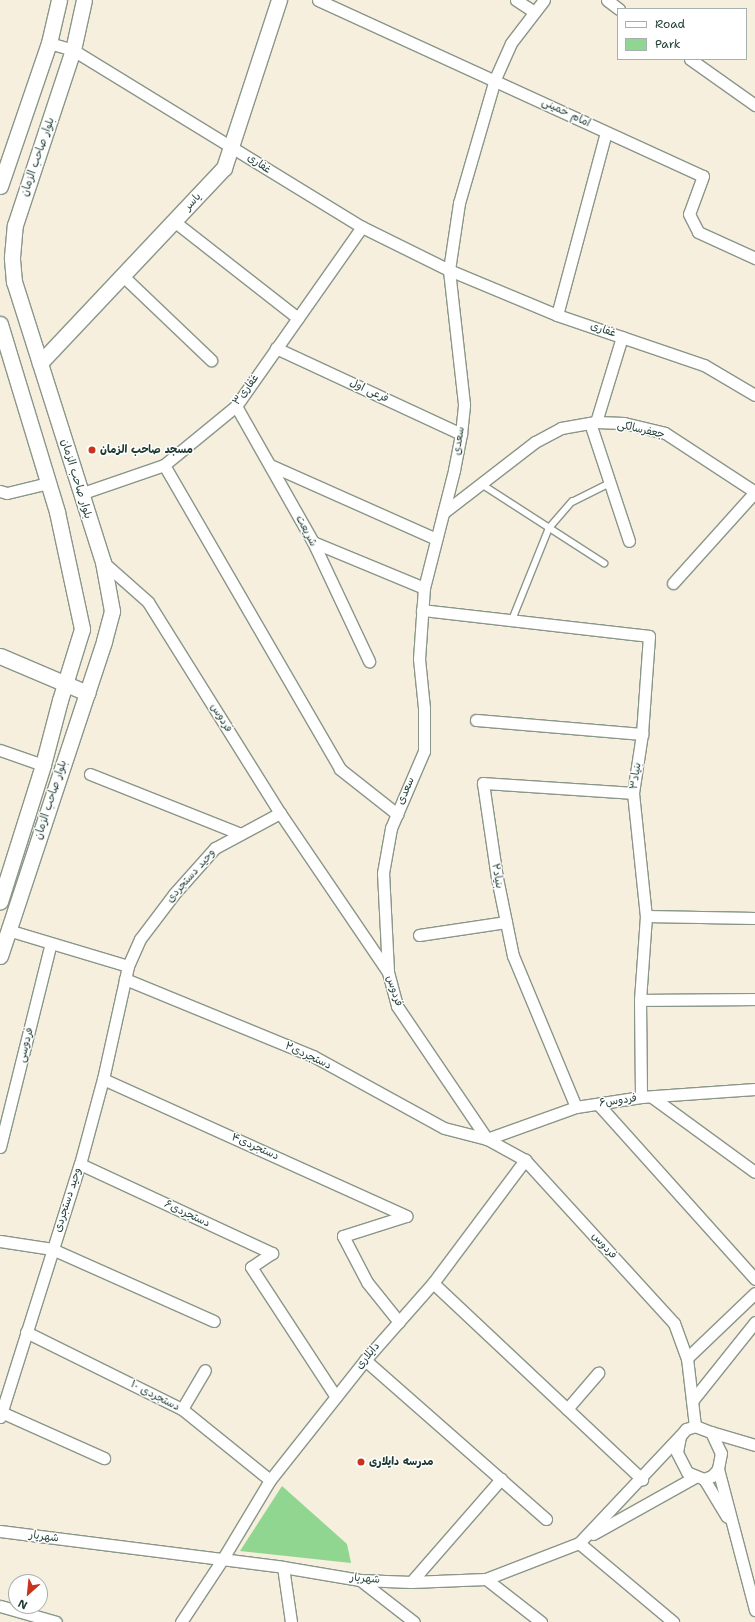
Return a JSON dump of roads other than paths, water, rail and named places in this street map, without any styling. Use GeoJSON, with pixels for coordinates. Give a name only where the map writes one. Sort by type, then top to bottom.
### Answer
{"type":"FeatureCollection","features":[{"type":"Feature","properties":{"kind":"main road"},"geometry":{"type":"LineString","coordinates":[[0,186],[49,43],[59,0]]}},
{"type":"Feature","properties":{"kind":"main road","name":"بلوار صاحب الزمان"},"geometry":{"type":"LineString","coordinates":[[0,956],[112,611],[103,562],[80,494],[14,282],[12,257],[14,225],[73,50],[84,0]]}},
{"type":"Feature","properties":{"kind":"main road","name":"یاسر"},"geometry":{"type":"LineString","coordinates":[[40,363],[175,222],[224,168],[230,144],[279,0]]}},
{"type":"Feature","properties":{"kind":"main road","name":"بلوار صاحب الزمان"},"geometry":{"type":"LineString","coordinates":[[0,324],[48,483],[82,629],[65,685],[44,765],[0,901]]}},
{"type":"Feature","properties":{"kind":"main road"},"geometry":{"type":"LineString","coordinates":[[0,656],[86,694]]}},
{"type":"Feature","properties":{"kind":"street","name":"امام خمینی"},"geometry":{"type":"LineString","coordinates":[[318,0],[495,79],[703,176],[690,214],[698,232],[755,258]]}},
{"type":"Feature","properties":{"kind":"street"},"geometry":{"type":"LineString","coordinates":[[516,0],[533,11]]}},
{"type":"Feature","properties":{"kind":"street"},"geometry":{"type":"LineString","coordinates":[[448,270],[459,203],[495,79],[511,43],[533,11],[544,0]]}},
{"type":"Feature","properties":{"kind":"street"},"geometry":{"type":"LineString","coordinates":[[607,0],[619,8]]}},
{"type":"Feature","properties":{"kind":"street","name":"غفاری"},"geometry":{"type":"LineString","coordinates":[[49,43],[73,50],[230,144],[280,178],[362,227],[448,270],[557,315],[704,365],[755,395]]}},
{"type":"Feature","properties":{"kind":"street"},"geometry":{"type":"LineString","coordinates":[[691,60],[755,105]]}},
{"type":"Feature","properties":{"kind":"street"},"geometry":{"type":"LineString","coordinates":[[557,315],[606,132]]}},
{"type":"Feature","properties":{"kind":"street"},"geometry":{"type":"LineString","coordinates":[[175,222],[298,318]]}},
{"type":"Feature","properties":{"kind":"street","name":"غفاری۳"},"geometry":{"type":"LineString","coordinates":[[80,494],[164,465],[236,406],[362,227]]}},
{"type":"Feature","properties":{"kind":"street","name":"سعدی"},"geometry":{"type":"LineString","coordinates":[[388,972],[383,873],[391,828],[424,751],[424,708],[419,659],[424,588],[461,434],[464,404],[448,270]]}},
{"type":"Feature","properties":{"kind":"street"},"geometry":{"type":"LineString","coordinates":[[123,276],[211,360]]}},
{"type":"Feature","properties":{"kind":"street"},"geometry":{"type":"LineString","coordinates":[[622,337],[593,423],[610,483],[629,541]]}},
{"type":"Feature","properties":{"kind":"street","name":"فرعی اول"},"geometry":{"type":"LineString","coordinates":[[276,348],[461,434]]}},
{"type":"Feature","properties":{"kind":"street","name":"شریعت"},"geometry":{"type":"LineString","coordinates":[[236,406],[313,542],[368,662]]}},
{"type":"Feature","properties":{"kind":"street","name":"جعفرسالکی"},"geometry":{"type":"LineString","coordinates":[[443,513],[535,442],[561,428],[593,423],[624,423],[665,433],[755,492]]}},
{"type":"Feature","properties":{"kind":"street"},"geometry":{"type":"LineString","coordinates":[[164,465],[340,769],[397,814]]}},
{"type":"Feature","properties":{"kind":"street"},"geometry":{"type":"LineString","coordinates":[[270,465],[436,539]]}},
{"type":"Feature","properties":{"kind":"street"},"geometry":{"type":"LineString","coordinates":[[0,491],[7,493],[48,483]]}},
{"type":"Feature","properties":{"kind":"street"},"geometry":{"type":"LineString","coordinates":[[673,583],[755,492]]}},
{"type":"Feature","properties":{"kind":"street"},"geometry":{"type":"LineString","coordinates":[[313,542],[424,588]]}},
{"type":"Feature","properties":{"kind":"street","name":"فردوس"},"geometry":{"type":"LineString","coordinates":[[103,562],[148,602],[280,813],[388,972],[397,1006],[487,1139],[525,1160],[674,1323],[687,1358],[695,1426]]}},
{"type":"Feature","properties":{"kind":"street"},"geometry":{"type":"LineString","coordinates":[[422,610],[512,620]]}},
{"type":"Feature","properties":{"kind":"street","name":"بنیاد۳"},"geometry":{"type":"LineString","coordinates":[[512,620],[649,636],[642,734],[633,793],[646,916],[640,1000],[641,1098]]}},
{"type":"Feature","properties":{"kind":"street"},"geometry":{"type":"LineString","coordinates":[[476,720],[642,734]]}},
{"type":"Feature","properties":{"kind":"street"},"geometry":{"type":"LineString","coordinates":[[0,750],[44,765]]}},
{"type":"Feature","properties":{"kind":"street"},"geometry":{"type":"LineString","coordinates":[[90,774],[241,834]]}},
{"type":"Feature","properties":{"kind":"street","name":"بنیاد۲"},"geometry":{"type":"LineString","coordinates":[[576,1107],[513,956],[497,878],[483,783],[633,793]]}},
{"type":"Feature","properties":{"kind":"street","name":"وحید دستجردی"},"geometry":{"type":"LineString","coordinates":[[0,1414],[80,1164],[103,1079],[128,966],[140,939],[174,894],[215,848],[280,813]]}},
{"type":"Feature","properties":{"kind":"street"},"geometry":{"type":"LineString","coordinates":[[646,916],[755,918]]}},
{"type":"Feature","properties":{"kind":"street"},"geometry":{"type":"LineString","coordinates":[[419,935],[506,922]]}},
{"type":"Feature","properties":{"kind":"street"},"geometry":{"type":"LineString","coordinates":[[8,930],[128,966]]}},
{"type":"Feature","properties":{"kind":"street","name":"فردوسی"},"geometry":{"type":"LineString","coordinates":[[0,1146],[51,943]]}},
{"type":"Feature","properties":{"kind":"street","name":"دستجردی۲"},"geometry":{"type":"LineString","coordinates":[[125,979],[313,1056],[444,1128],[487,1139]]}},
{"type":"Feature","properties":{"kind":"street"},"geometry":{"type":"LineString","coordinates":[[640,1000],[755,999]]}},
{"type":"Feature","properties":{"kind":"street","name":"دستجردی۴"},"geometry":{"type":"LineString","coordinates":[[103,1079],[406,1216],[343,1236],[367,1282],[399,1322]]}},
{"type":"Feature","properties":{"kind":"street","name":"فردوس۶"},"geometry":{"type":"LineString","coordinates":[[487,1139],[576,1107],[641,1098],[755,1089]]}},
{"type":"Feature","properties":{"kind":"street"},"geometry":{"type":"LineString","coordinates":[[652,1097],[755,1172]]}},
{"type":"Feature","properties":{"kind":"street"},"geometry":{"type":"LineString","coordinates":[[598,1104],[755,1279]]}},
{"type":"Feature","properties":{"kind":"street","name":"دایلاری"},"geometry":{"type":"LineString","coordinates":[[181,1622],[222,1560],[270,1480],[364,1360],[433,1283],[525,1160]]}},
{"type":"Feature","properties":{"kind":"street","name":"دستجردی۶"},"geometry":{"type":"LineString","coordinates":[[80,1164],[272,1253],[251,1267],[336,1397]]}},
{"type":"Feature","properties":{"kind":"street"},"geometry":{"type":"LineString","coordinates":[[0,1241],[52,1249],[214,1321]]}},
{"type":"Feature","properties":{"kind":"street"},"geometry":{"type":"LineString","coordinates":[[433,1283],[642,1479]]}},
{"type":"Feature","properties":{"kind":"street"},"geometry":{"type":"LineString","coordinates":[[687,1358],[755,1293]]}},
{"type":"Feature","properties":{"kind":"street"},"geometry":{"type":"LineString","coordinates":[[692,1401],[755,1322]]}},
{"type":"Feature","properties":{"kind":"street","name":"دستجردی ۱۰"},"geometry":{"type":"LineString","coordinates":[[26,1332],[182,1409],[270,1480]]}},
{"type":"Feature","properties":{"kind":"street"},"geometry":{"type":"LineString","coordinates":[[364,1360],[546,1519]]}},
{"type":"Feature","properties":{"kind":"street"},"geometry":{"type":"LineString","coordinates":[[182,1409],[204,1370]]}},
{"type":"Feature","properties":{"kind":"street"},"geometry":{"type":"LineString","coordinates":[[568,1408],[598,1373]]}},
{"type":"Feature","properties":{"kind":"street"},"geometry":{"type":"LineString","coordinates":[[0,1414],[104,1458]]}},
{"type":"Feature","properties":{"kind":"street"},"geometry":{"type":"LineString","coordinates":[[734,1528],[699,1478],[687,1472],[679,1460],[677,1444],[680,1436],[686,1430],[695,1426],[755,1445]]}},
{"type":"Feature","properties":{"kind":"street"},"geometry":{"type":"LineString","coordinates":[[711,1432],[721,1453],[718,1469],[755,1610]]}},
{"type":"Feature","properties":{"kind":"street","name":"شهریار"},"geometry":{"type":"LineString","coordinates":[[0,1531],[222,1560],[283,1566],[360,1580],[411,1582],[486,1579],[579,1543],[642,1479],[680,1436]]}},
{"type":"Feature","properties":{"kind":"street"},"geometry":{"type":"LineString","coordinates":[[674,1622],[579,1543],[699,1478],[712,1476],[718,1469]]}},
{"type":"Feature","properties":{"kind":"street"},"geometry":{"type":"LineString","coordinates":[[411,1582],[501,1479]]}},
{"type":"Feature","properties":{"kind":"street"},"geometry":{"type":"LineString","coordinates":[[283,1566],[291,1622]]}},
{"type":"Feature","properties":{"kind":"street"},"geometry":{"type":"LineString","coordinates":[[486,1579],[541,1622]]}},
{"type":"Feature","properties":{"kind":"street"},"geometry":{"type":"LineString","coordinates":[[360,1580],[414,1622]]}},
{"type":"Feature","properties":{"kind":"street"},"geometry":{"type":"LineString","coordinates":[[0,1606],[56,1622]]}},
{"type":"Feature","properties":{"kind":"lane"},"geometry":{"type":"LineString","coordinates":[[480,483],[604,563]]}},
{"type":"Feature","properties":{"kind":"lane"},"geometry":{"type":"LineString","coordinates":[[512,620],[549,528],[572,502],[610,483]]}},
{"type":"Feature","properties":{"kind":"place","name":"مسجد صاحب الزمان"},"geometry":{"type":"Point","coordinates":[92,450]}},
{"type":"Feature","properties":{"kind":"place","name":"مدرسه دایلاری"},"geometry":{"type":"Point","coordinates":[361,1462]}}]}
